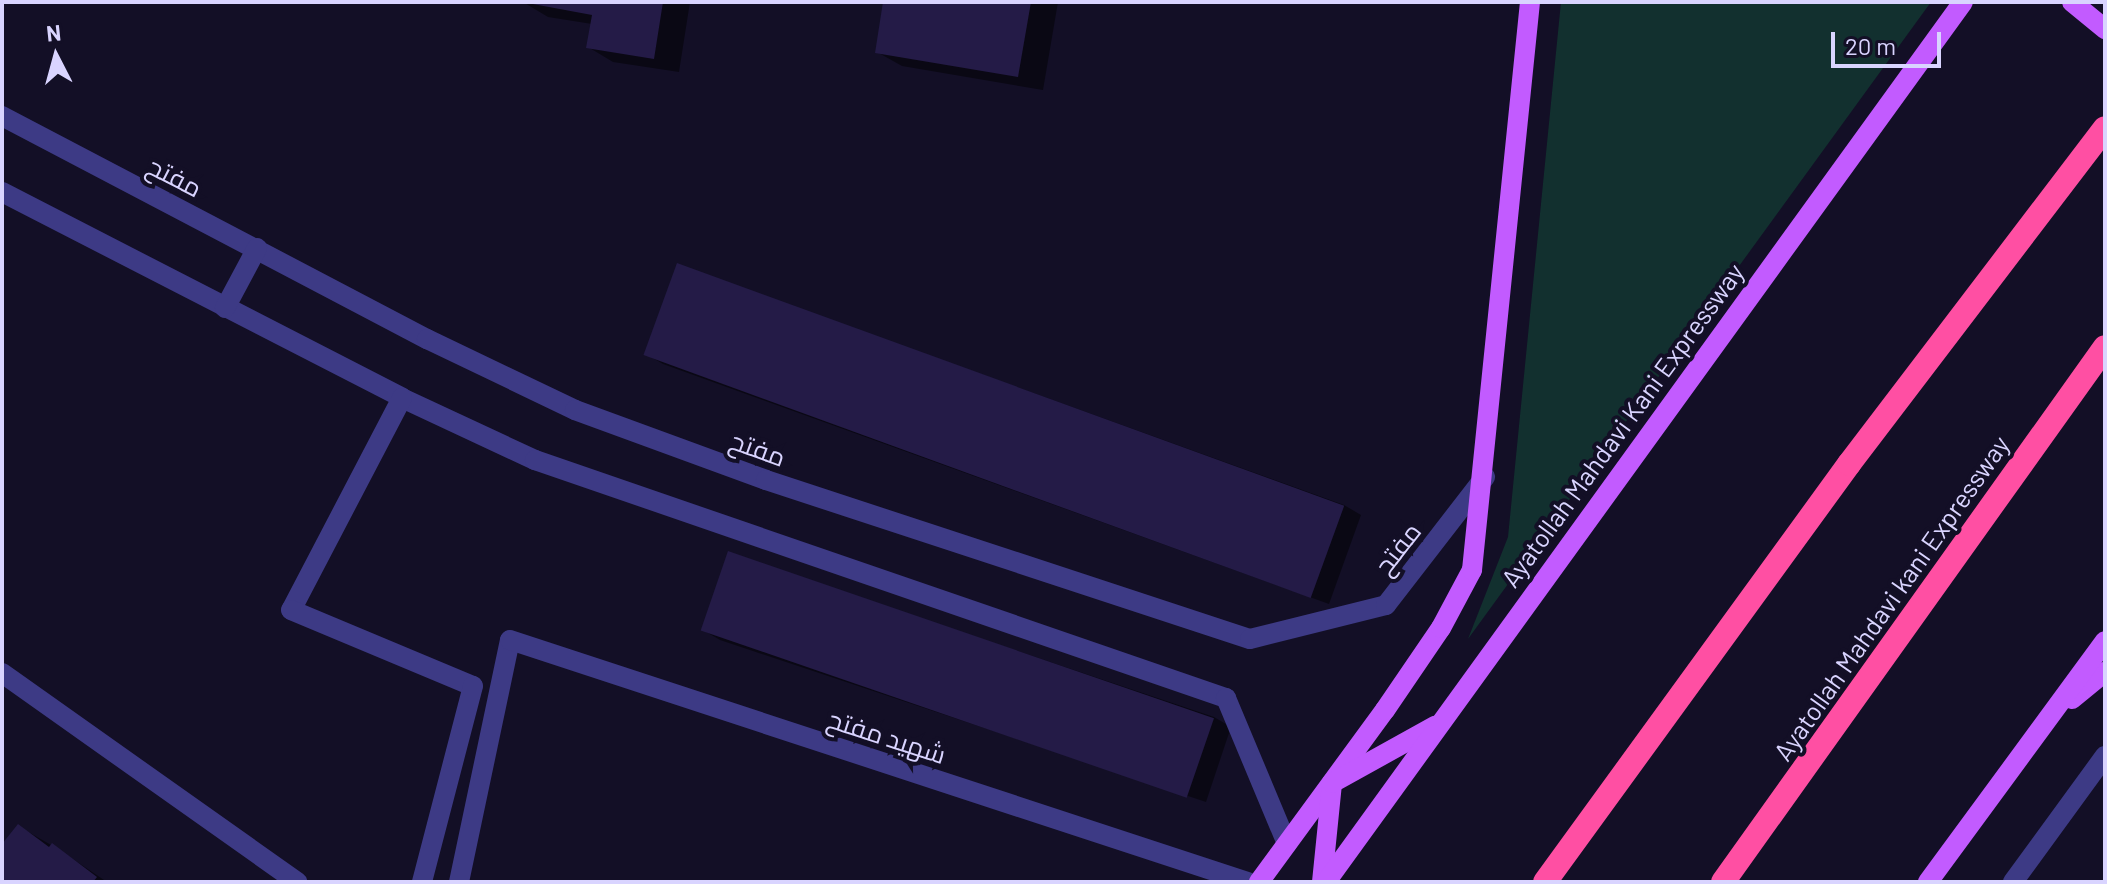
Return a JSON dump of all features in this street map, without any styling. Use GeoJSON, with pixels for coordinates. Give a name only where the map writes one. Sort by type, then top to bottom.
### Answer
{"type":"FeatureCollection","features":[{"type":"Feature","properties":{"kind":"highway"},"geometry":{"type":"LineString","coordinates":[[1545,882],[1849,464],[2105,128]]}},
{"type":"Feature","properties":{"kind":"highway","name":"Ayatollah Mahdavi kani Expressway"},"geometry":{"type":"LineString","coordinates":[[1723,882],[2105,347]]}},
{"type":"Feature","properties":{"kind":"main road"},"geometry":{"type":"LineString","coordinates":[[1259,882],[1441,628],[1472,570],[1485,477],[1530,2]]}},
{"type":"Feature","properties":{"kind":"main road","name":"Ayatollah Mahdavi Kani Expressway"},"geometry":{"type":"LineString","coordinates":[[1324,882],[1963,2]]}},
{"type":"Feature","properties":{"kind":"main road"},"geometry":{"type":"LineString","coordinates":[[2072,2],[2105,29]]}},
{"type":"Feature","properties":{"kind":"main road"},"geometry":{"type":"LineString","coordinates":[[1928,882],[2105,641]]}},
{"type":"Feature","properties":{"kind":"main road"},"geometry":{"type":"LineString","coordinates":[[2048,719],[2105,672]]}},
{"type":"Feature","properties":{"kind":"main road"},"geometry":{"type":"LineString","coordinates":[[1332,783],[1442,722]]}},
{"type":"Feature","properties":{"kind":"main road"},"geometry":{"type":"LineString","coordinates":[[1324,882],[1332,783]]}},
{"type":"Feature","properties":{"kind":"street","name":"مفتح"},"geometry":{"type":"LineString","coordinates":[[2,116],[427,339],[575,410],[766,480],[1250,639],[1386,605],[1485,477]]}},
{"type":"Feature","properties":{"kind":"street"},"geometry":{"type":"LineString","coordinates":[[2,192],[402,398],[535,460],[1226,698],[1287,844]]}},
{"type":"Feature","properties":{"kind":"street"},"geometry":{"type":"LineString","coordinates":[[225,308],[257,248]]}},
{"type":"Feature","properties":{"kind":"street"},"geometry":{"type":"LineString","coordinates":[[402,398],[291,610],[473,686],[422,882]]}},
{"type":"Feature","properties":{"kind":"street","name":"شهید مفتح"},"geometry":{"type":"LineString","coordinates":[[459,882],[510,640],[1248,882]]}},
{"type":"Feature","properties":{"kind":"street"},"geometry":{"type":"LineString","coordinates":[[2,673],[297,882]]}},
{"type":"Feature","properties":{"kind":"street"},"geometry":{"type":"LineString","coordinates":[[2013,882],[2102,765]]}},
{"type":"Feature","properties":{"kind":"green space"},"geometry":{"type":"Polygon","coordinates":[[[1561,2],[1931,2],[1468,639],[1508,537],[1561,2]]]}},
{"type":"Feature","properties":{"kind":"building"},"geometry":{"type":"Polygon","coordinates":[[[522,2],[663,2],[654,59],[586,48],[592,15],[522,2]]]}},
{"type":"Feature","properties":{"kind":"building"},"geometry":{"type":"Polygon","coordinates":[[[883,2],[1031,2],[1018,77],[875,53],[883,2]]]}},
{"type":"Feature","properties":{"kind":"building"},"geometry":{"type":"Polygon","coordinates":[[[677,263],[1344,506],[1311,598],[643,355],[677,263]]]}},
{"type":"Feature","properties":{"kind":"building"},"geometry":{"type":"Polygon","coordinates":[[[728,551],[1214,718],[1187,798],[701,630],[728,551]]]}},
{"type":"Feature","properties":{"kind":"building"},"geometry":{"type":"Polygon","coordinates":[[[18,824],[49,847],[52,843],[97,877],[93,882],[2,882],[2,844],[18,824]]]}}]}
